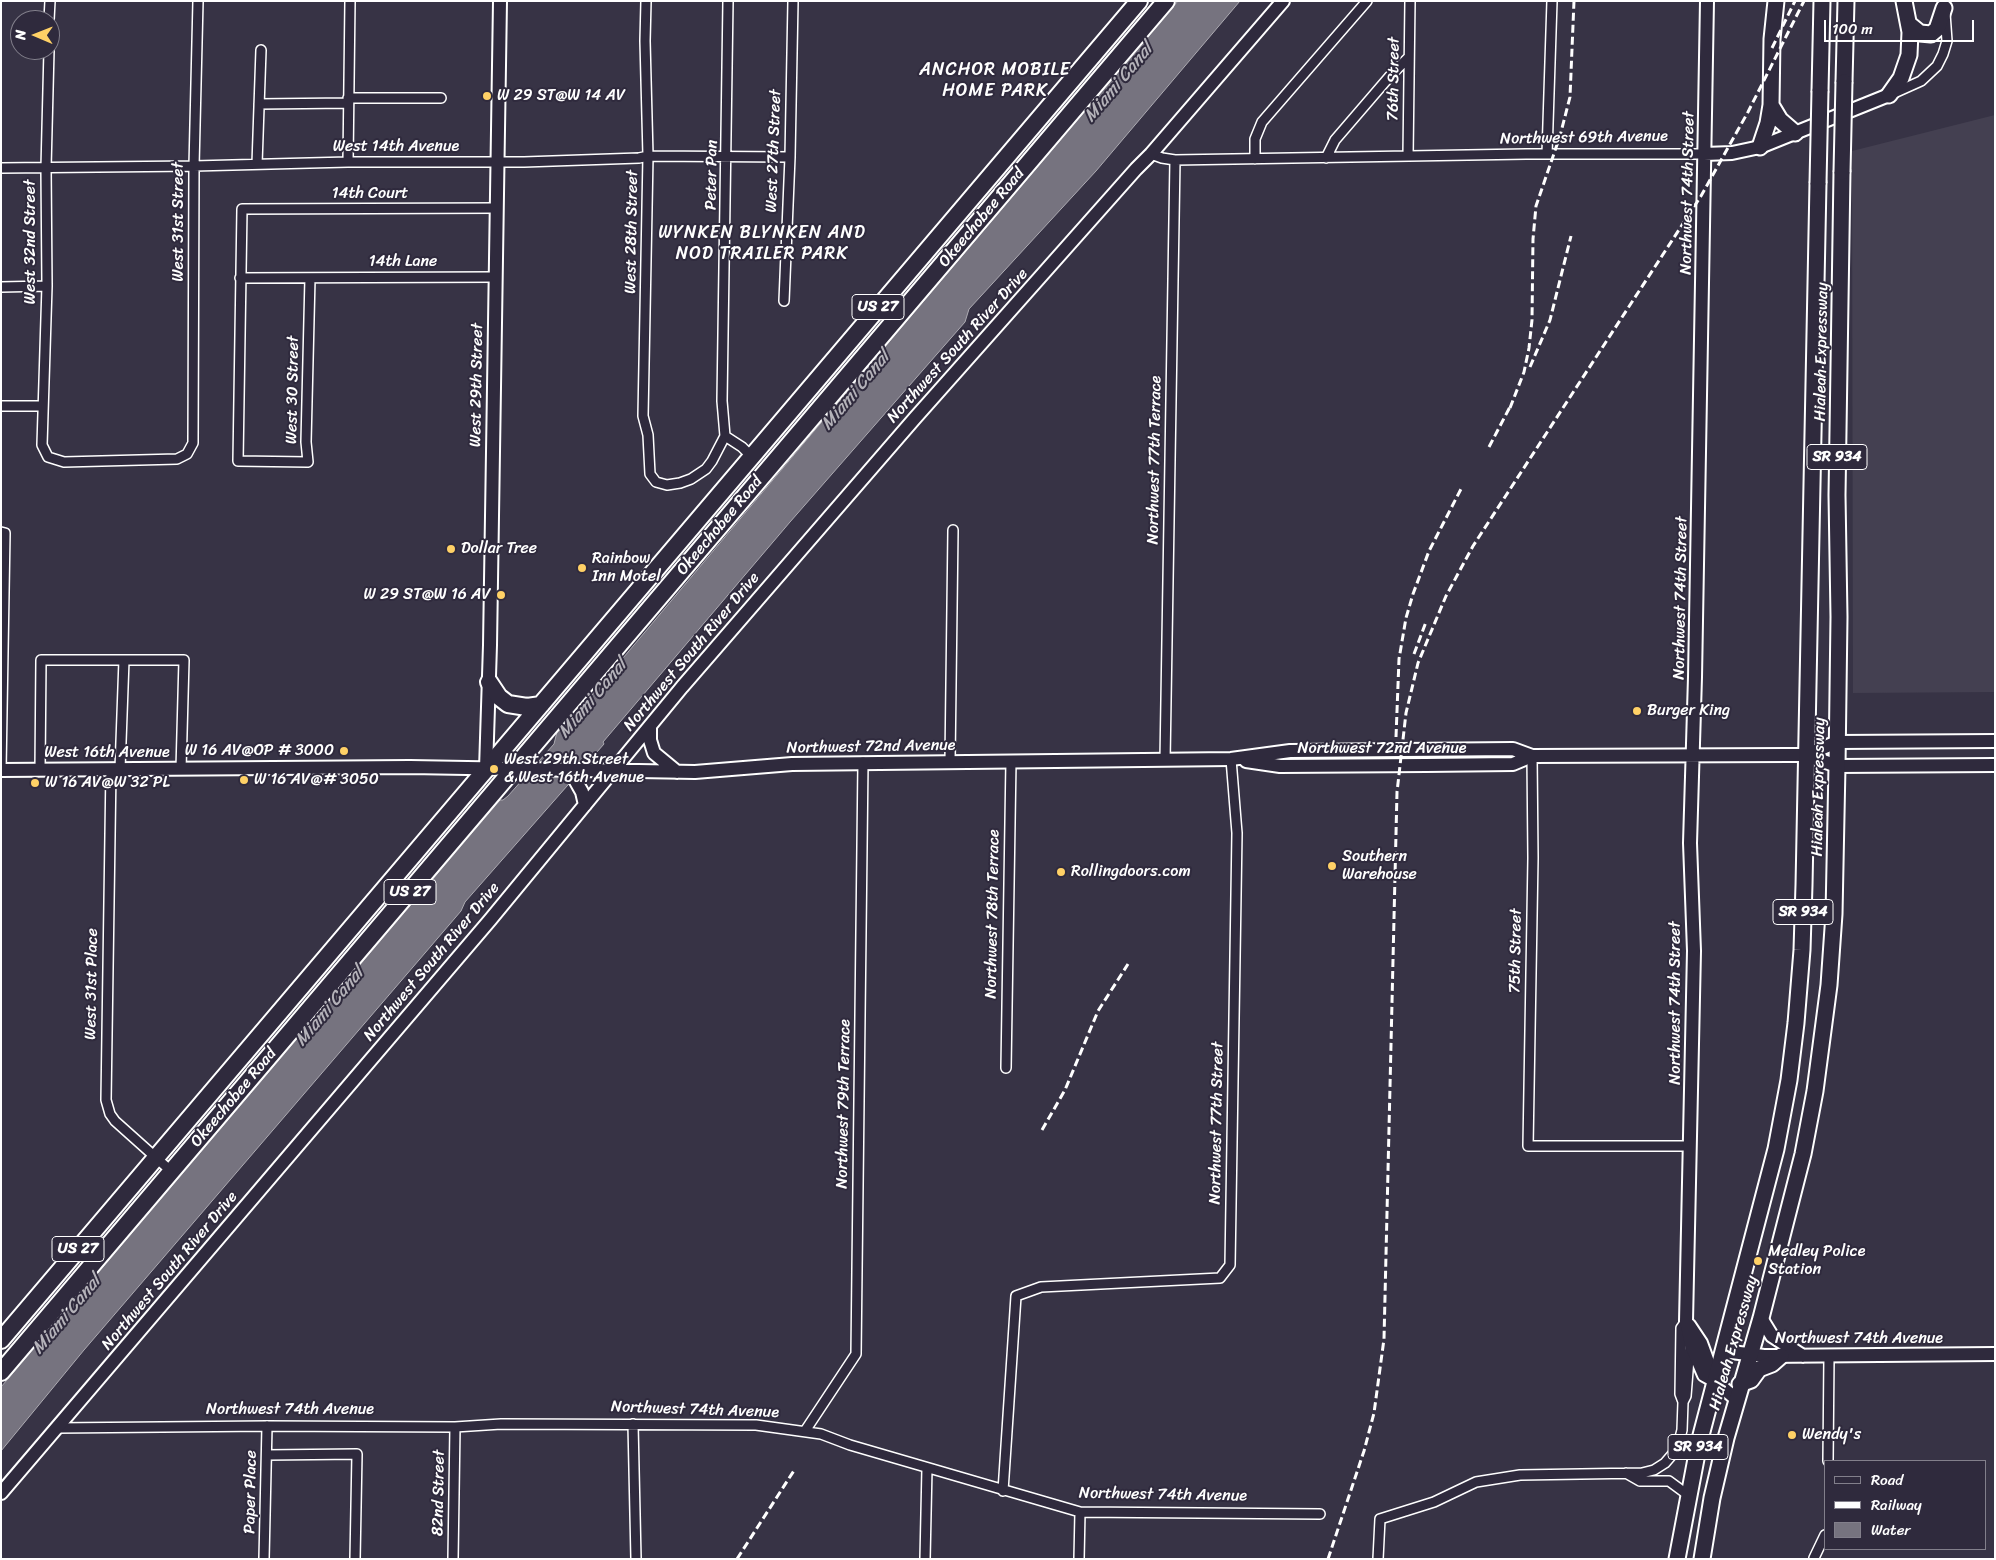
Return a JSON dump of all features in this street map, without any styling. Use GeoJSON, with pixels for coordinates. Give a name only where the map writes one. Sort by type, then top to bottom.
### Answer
{"type":"FeatureCollection","features":[{"type":"Feature","properties":{"kind":"highway","name":"Okeechobee Road"},"geometry":{"type":"LineString","coordinates":[[1,1340],[1139,1]]}},
{"type":"Feature","properties":{"kind":"highway","name":"Okeechobee Road"},"geometry":{"type":"LineString","coordinates":[[1,1372],[520,770],[1166,1]]}},
{"type":"Feature","properties":{"kind":"highway"},"geometry":{"type":"LineString","coordinates":[[489,682],[499,697],[508,704],[527,707],[540,705]]}},
{"type":"Feature","properties":{"kind":"main road"},"geometry":{"type":"LineString","coordinates":[[1760,147],[1771,105],[1772,39],[1776,1]]}},
{"type":"Feature","properties":{"kind":"main road","name":"Hialeah Expressway"},"geometry":{"type":"LineString","coordinates":[[1677,1559],[1688,1495],[1715,1381],[1776,1149],[1796,1023],[1802,950],[1822,1]]}},
{"type":"Feature","properties":{"kind":"main road","name":"Hialeah Expressway"},"geometry":{"type":"LineString","coordinates":[[1702,1559],[1715,1483],[1736,1399],[1761,1318],[1799,1174],[1821,1047],[1833,938],[1839,607],[1837,495],[1846,1]]}},
{"type":"Feature","properties":{"kind":"main road"},"geometry":{"type":"LineString","coordinates":[[1889,95],[1901,78],[1909,55],[1911,40],[1904,1]]}},
{"type":"Feature","properties":{"kind":"main road"},"geometry":{"type":"LineString","coordinates":[[1909,24],[1916,32],[1931,34],[1937,29],[1943,5]]}},
{"type":"Feature","properties":{"kind":"main road"},"geometry":{"type":"LineString","coordinates":[[1771,105],[1780,120],[1795,133]]}},
{"type":"Feature","properties":{"kind":"main road"},"geometry":{"type":"LineString","coordinates":[[1740,1384],[1751,1380],[1762,1367],[1772,1364],[1781,1356]]}},
{"type":"Feature","properties":{"kind":"street","name":"West 31st Street"},"geometry":{"type":"LineString","coordinates":[[193,443],[194,166],[198,1]]}},
{"type":"Feature","properties":{"kind":"street"},"geometry":{"type":"LineString","coordinates":[[348,162],[350,1]]}},
{"type":"Feature","properties":{"kind":"street","name":"West 29th Street"},"geometry":{"type":"LineString","coordinates":[[486,769],[498,208],[500,1]]}},
{"type":"Feature","properties":{"kind":"street","name":"West 28th Street"},"geometry":{"type":"LineString","coordinates":[[646,1],[648,156],[643,416],[648,434],[650,474],[656,482],[667,485],[680,483],[699,474],[712,461],[725,436]]}},
{"type":"Feature","properties":{"kind":"street","name":"Peter Pan"},"geometry":{"type":"LineString","coordinates":[[725,436],[722,401],[728,1]]}},
{"type":"Feature","properties":{"kind":"street","name":"West 27th Street"},"geometry":{"type":"LineString","coordinates":[[784,301],[790,157],[793,1]]}},
{"type":"Feature","properties":{"kind":"street","name":"Northwest South River Drive"},"geometry":{"type":"LineString","coordinates":[[1,1493],[490,920],[650,727],[915,418],[1151,154],[1283,1]]}},
{"type":"Feature","properties":{"kind":"street"},"geometry":{"type":"LineString","coordinates":[[1255,159],[1255,139],[1262,122],[1367,1]]}},
{"type":"Feature","properties":{"kind":"street","name":"76th Street"},"geometry":{"type":"LineString","coordinates":[[1408,156],[1410,1]]}},
{"type":"Feature","properties":{"kind":"street"},"geometry":{"type":"LineString","coordinates":[[1548,154],[1552,1]]}},
{"type":"Feature","properties":{"kind":"street","name":"Northwest 74th Street"},"geometry":{"type":"LineString","coordinates":[[1683,1402],[1680,1394],[1681,1328],[1689,1325],[1694,952],[1690,843],[1707,1]]}},
{"type":"Feature","properties":{"kind":"street","name":"Northwest 69th Avenue"},"geometry":{"type":"LineString","coordinates":[[1151,154],[1176,160],[1732,153],[1760,147],[1920,81],[1933,71],[1940,60],[1947,40],[1943,5]]}},
{"type":"Feature","properties":{"kind":"street"},"geometry":{"type":"LineString","coordinates":[[256,164],[261,50]]}},
{"type":"Feature","properties":{"kind":"street"},"geometry":{"type":"LineString","coordinates":[[1326,158],[1335,140],[1390,76],[1409,57]]}},
{"type":"Feature","properties":{"kind":"street","name":"West 32nd Street"},"geometry":{"type":"LineString","coordinates":[[49,60],[46,168],[47,286],[42,445],[48,457],[64,462],[177,459],[187,454],[193,443]]}},
{"type":"Feature","properties":{"kind":"street"},"geometry":{"type":"LineString","coordinates":[[259,104],[442,98]]}},
{"type":"Feature","properties":{"kind":"street","name":"West 14th Avenue"},"geometry":{"type":"LineString","coordinates":[[1,168],[348,162],[498,162],[639,158],[648,156],[790,157]]}},
{"type":"Feature","properties":{"kind":"street","name":"Northwest 77th Terrace"},"geometry":{"type":"LineString","coordinates":[[1165,760],[1176,160]]}},
{"type":"Feature","properties":{"kind":"street","name":"14th Court"},"geometry":{"type":"LineString","coordinates":[[240,278],[242,209],[498,208]]}},
{"type":"Feature","properties":{"kind":"street","name":"14th Lane"},"geometry":{"type":"LineString","coordinates":[[240,278],[496,277]]}},
{"type":"Feature","properties":{"kind":"street","name":"West 30 Street"},"geometry":{"type":"LineString","coordinates":[[240,278],[238,461],[308,462],[306,442],[310,278]]}},
{"type":"Feature","properties":{"kind":"street"},"geometry":{"type":"LineString","coordinates":[[1,287],[47,286]]}},
{"type":"Feature","properties":{"kind":"street"},"geometry":{"type":"LineString","coordinates":[[1,406],[43,406]]}},
{"type":"Feature","properties":{"kind":"street"},"geometry":{"type":"LineString","coordinates":[[725,436],[742,447],[751,456]]}},
{"type":"Feature","properties":{"kind":"street"},"geometry":{"type":"LineString","coordinates":[[950,761],[953,530]]}},
{"type":"Feature","properties":{"kind":"street"},"geometry":{"type":"LineString","coordinates":[[1,532],[5,533],[1,770]]}},
{"type":"Feature","properties":{"kind":"street"},"geometry":{"type":"LineString","coordinates":[[40,770],[41,660],[184,660],[181,768]]}},
{"type":"Feature","properties":{"kind":"street","name":"West 31st Place"},"geometry":{"type":"LineString","coordinates":[[124,660],[115,769],[106,1100],[110,1114],[115,1122],[172,1172]]}},
{"type":"Feature","properties":{"kind":"street"},"geometry":{"type":"LineString","coordinates":[[650,727],[650,740],[654,753],[677,772]]}},
{"type":"Feature","properties":{"kind":"street","name":"Northwest 72nd Avenue"},"geometry":{"type":"LineString","coordinates":[[1806,755],[1837,742],[1995,741]]}},
{"type":"Feature","properties":{"kind":"street","name":"Northwest 72nd Avenue"},"geometry":{"type":"LineString","coordinates":[[520,770],[569,769],[677,772],[716,771],[792,764],[863,762],[1231,759],[1280,766],[1513,764],[1532,756],[1693,755],[1806,755],[1837,766],[1993,763]]}},
{"type":"Feature","properties":{"kind":"street","name":"75th Street"},"geometry":{"type":"LineString","coordinates":[[1532,756],[1528,1146],[1690,1146]]}},
{"type":"Feature","properties":{"kind":"street","name":"Northwest 77th Street"},"geometry":{"type":"LineString","coordinates":[[1003,1491],[1016,1296],[1041,1287],[1220,1278],[1230,1265],[1237,833],[1231,759]]}},
{"type":"Feature","properties":{"kind":"street","name":"Northwest 78th Terrace"},"geometry":{"type":"LineString","coordinates":[[1006,1068],[1011,761]]}},
{"type":"Feature","properties":{"kind":"street","name":"Northwest 79th Terrace"},"geometry":{"type":"LineString","coordinates":[[805,1431],[856,1354],[863,762]]}},
{"type":"Feature","properties":{"kind":"street","name":"West 16th Avenue"},"geometry":{"type":"LineString","coordinates":[[1,770],[410,767],[520,770]]}},
{"type":"Feature","properties":{"kind":"street"},"geometry":{"type":"LineString","coordinates":[[569,769],[582,791],[585,805]]}},
{"type":"Feature","properties":{"kind":"street"},"geometry":{"type":"LineString","coordinates":[[1761,1318],[1772,1336],[1803,1356]]}},
{"type":"Feature","properties":{"kind":"street"},"geometry":{"type":"LineString","coordinates":[[1689,1325],[1691,1343],[1704,1375],[1715,1381],[1736,1399]]}},
{"type":"Feature","properties":{"kind":"street"},"geometry":{"type":"LineString","coordinates":[[1689,1325],[1701,1343],[1715,1381]]}},
{"type":"Feature","properties":{"kind":"street"},"geometry":{"type":"LineString","coordinates":[[1,1340],[16,1354]]}},
{"type":"Feature","properties":{"kind":"street","name":"Northwest 74th Street"},"geometry":{"type":"LineString","coordinates":[[1626,1473],[1650,1471],[1661,1466],[1670,1459],[1680,1441],[1691,1343]]}},
{"type":"Feature","properties":{"kind":"street","name":"Northwest 74th Avenue"},"geometry":{"type":"LineString","coordinates":[[1723,1350],[1750,1355],[1781,1356],[1995,1354]]}},
{"type":"Feature","properties":{"kind":"street"},"geometry":{"type":"LineString","coordinates":[[1828,1460],[1829,1356]]}},
{"type":"Feature","properties":{"kind":"street","name":"Northwest 74th Avenue"},"geometry":{"type":"LineString","coordinates":[[57,1428],[455,1427],[501,1424],[756,1425],[805,1431],[1003,1491],[1080,1512],[1320,1514]]}},
{"type":"Feature","properties":{"kind":"street"},"geometry":{"type":"LineString","coordinates":[[633,1424],[636,1559]]}},
{"type":"Feature","properties":{"kind":"street","name":"Paper Place"},"geometry":{"type":"LineString","coordinates":[[264,1559],[267,1426]]}},
{"type":"Feature","properties":{"kind":"street","name":"82nd Street"},"geometry":{"type":"LineString","coordinates":[[453,1559],[455,1427]]}},
{"type":"Feature","properties":{"kind":"street"},"geometry":{"type":"LineString","coordinates":[[266,1455],[358,1454],[355,1559]]}},
{"type":"Feature","properties":{"kind":"street"},"geometry":{"type":"LineString","coordinates":[[925,1559],[927,1468]]}},
{"type":"Feature","properties":{"kind":"street"},"geometry":{"type":"LineString","coordinates":[[1378,1559],[1380,1519],[1434,1502],[1476,1482],[1536,1474],[1626,1473],[1640,1481],[1669,1481],[1688,1495]]}},
{"type":"Feature","properties":{"kind":"street"},"geometry":{"type":"LineString","coordinates":[[1079,1559],[1080,1512]]}},
{"type":"Feature","properties":{"kind":"street"},"geometry":{"type":"LineString","coordinates":[[1814,1558],[1824,1536]]}},
{"type":"Feature","properties":{"kind":"shaded area"},"geometry":{"type":"Polygon","coordinates":[[[1995,115],[1995,692],[1853,693],[1852,151],[1995,115]]]}},
{"type":"Feature","properties":{"kind":"water","name":"Miami Canal"},"geometry":{"type":"Polygon","coordinates":[[[1178,1],[1240,1],[1096,171],[969,309],[965,322],[790,522],[603,742],[604,744],[465,902],[461,911],[84,1350],[1,1451],[1,1387],[500,800],[508,796],[554,744],[557,732],[570,721],[1178,1]]]}},
{"type":"Feature","properties":{"kind":"railway"},"geometry":{"type":"LineString","coordinates":[[1510,408],[1524,372],[1529,348],[1532,320],[1533,239],[1536,206],[1560,136],[1570,97],[1574,1]]}},
{"type":"Feature","properties":{"kind":"railway"},"geometry":{"type":"LineString","coordinates":[[1772,48],[1795,1]]}},
{"type":"Feature","properties":{"kind":"railway"},"geometry":{"type":"LineString","coordinates":[[1328,1559],[1364,1451],[1374,1413],[1384,1339],[1397,792],[1406,713],[1418,663],[1446,596],[1473,546],[1701,196],[1748,112],[1804,1]]}},
{"type":"Feature","properties":{"kind":"railway"},"geometry":{"type":"LineString","coordinates":[[1530,367],[1550,320],[1571,236]]}},
{"type":"Feature","properties":{"kind":"railway"},"geometry":{"type":"LineString","coordinates":[[1489,447],[1512,403]]}},
{"type":"Feature","properties":{"kind":"railway"},"geometry":{"type":"LineString","coordinates":[[1396,737],[1399,659],[1406,618],[1429,551],[1461,489]]}},
{"type":"Feature","properties":{"kind":"railway"},"geometry":{"type":"LineString","coordinates":[[1414,654],[1426,622]]}},
{"type":"Feature","properties":{"kind":"railway"},"geometry":{"type":"LineString","coordinates":[[1042,1130],[1065,1090],[1098,1011],[1128,964]]}},
{"type":"Feature","properties":{"kind":"railway"},"geometry":{"type":"LineString","coordinates":[[737,1559],[795,1469]]}},
{"type":"Feature","properties":{"kind":"place","name":"W 29 ST@W 14 AV"},"geometry":{"type":"Point","coordinates":[487,96]}},
{"type":"Feature","properties":{"kind":"place","name":"Dollar Tree"},"geometry":{"type":"Point","coordinates":[451,549]}},
{"type":"Feature","properties":{"kind":"place","name":"Rainbow Inn Motel"},"geometry":{"type":"Point","coordinates":[582,568]}},
{"type":"Feature","properties":{"kind":"place","name":"W 29 ST@W 16 AV"},"geometry":{"type":"Point","coordinates":[501,595]}},
{"type":"Feature","properties":{"kind":"place","name":"Burger King"},"geometry":{"type":"Point","coordinates":[1637,711]}},
{"type":"Feature","properties":{"kind":"place","name":"W 16 AV@OP # 3000"},"geometry":{"type":"Point","coordinates":[344,751]}},
{"type":"Feature","properties":{"kind":"place","name":"West 29th Street & West 16th Avenue"},"geometry":{"type":"Point","coordinates":[494,769]}},
{"type":"Feature","properties":{"kind":"place","name":"W 16 AV@# 3050"},"geometry":{"type":"Point","coordinates":[244,780]}},
{"type":"Feature","properties":{"kind":"place","name":"W 16 AV@W 32 PL"},"geometry":{"type":"Point","coordinates":[35,783]}},
{"type":"Feature","properties":{"kind":"place","name":"Southern Warehouse"},"geometry":{"type":"Point","coordinates":[1332,866]}},
{"type":"Feature","properties":{"kind":"place","name":"Rollingdoors.com"},"geometry":{"type":"Point","coordinates":[1061,872]}},
{"type":"Feature","properties":{"kind":"place","name":"Medley Police Station"},"geometry":{"type":"Point","coordinates":[1758,1261]}},
{"type":"Feature","properties":{"kind":"place","name":"Wendy's"},"geometry":{"type":"Point","coordinates":[1792,1435]}},
{"type":"Feature","properties":{"kind":"district","name":"ANCHOR MOBILE HOME PARK"},"geometry":{"type":"Point","coordinates":[995,80]}},
{"type":"Feature","properties":{"kind":"district","name":"WYNKEN BLYNKEN AND NOD TRAILER PARK"},"geometry":{"type":"Point","coordinates":[762,243]}}]}
